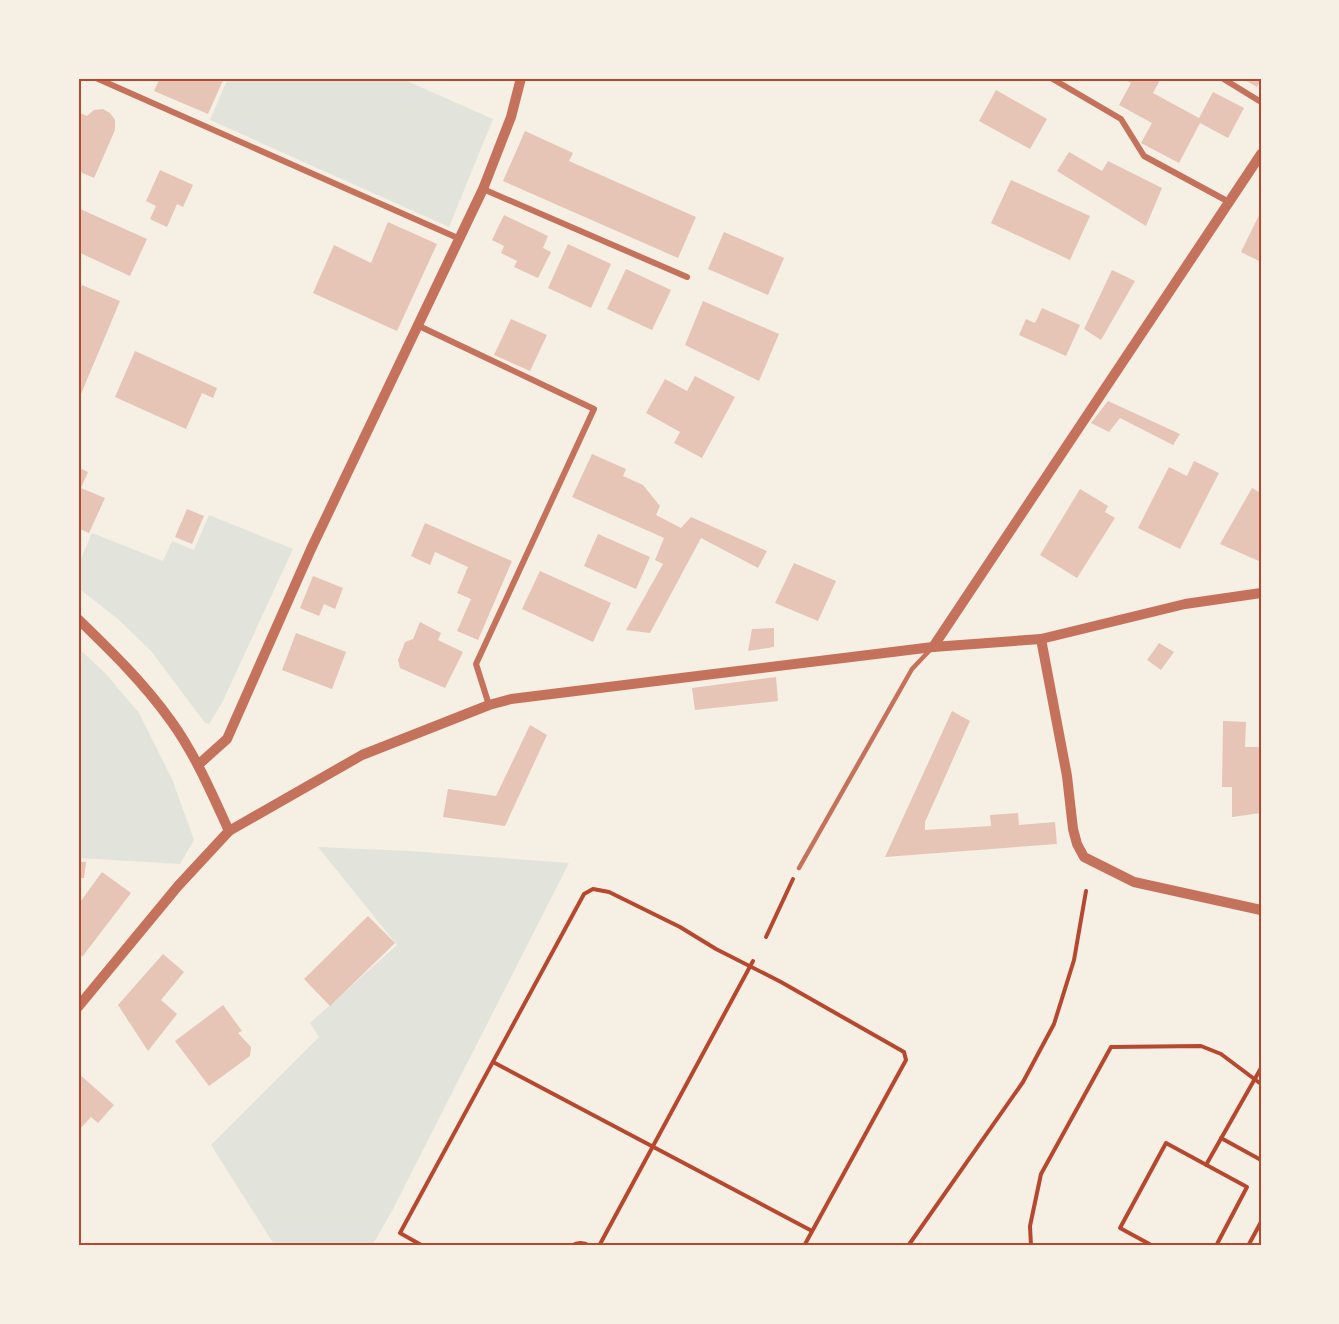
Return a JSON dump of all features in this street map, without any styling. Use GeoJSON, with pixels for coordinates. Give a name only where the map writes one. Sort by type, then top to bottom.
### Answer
{"type":"FeatureCollection","features":[{"type":"Feature","properties":{"kind":"street"},"geometry":{"type":"LineString","coordinates":[[96,78],[460,239]]}},
{"type":"Feature","properties":{"kind":"street"},"geometry":{"type":"LineString","coordinates":[[198,765],[227,739],[311,549],[483,189],[511,117],[521,78]]}},
{"type":"Feature","properties":{"kind":"street"},"geometry":{"type":"LineString","coordinates":[[1051,78],[1121,120],[1144,156],[1229,202]]}},
{"type":"Feature","properties":{"kind":"street"},"geometry":{"type":"LineString","coordinates":[[1222,78],[1261,102]]}},
{"type":"Feature","properties":{"kind":"street"},"geometry":{"type":"LineString","coordinates":[[933,647],[1261,154]]}},
{"type":"Feature","properties":{"kind":"street"},"geometry":{"type":"LineString","coordinates":[[483,189],[687,277]]}},
{"type":"Feature","properties":{"kind":"street"},"geometry":{"type":"LineString","coordinates":[[419,326],[594,409],[476,664],[489,705]]}},
{"type":"Feature","properties":{"kind":"street"},"geometry":{"type":"LineString","coordinates":[[78,1007],[178,886],[229,831],[362,754],[489,705],[511,699],[933,647],[1041,639],[1185,604],[1261,593]]}},
{"type":"Feature","properties":{"kind":"street"},"geometry":{"type":"LineString","coordinates":[[78,619],[128,668],[172,722],[198,765],[229,831]]}},
{"type":"Feature","properties":{"kind":"street"},"geometry":{"type":"LineString","coordinates":[[1041,639],[1068,776],[1073,829],[1084,857],[1134,882],[1261,910]]}},
{"type":"Feature","properties":{"kind":"lane"},"geometry":{"type":"LineString","coordinates":[[799,868],[912,669],[933,647]]}},
{"type":"Feature","properties":{"kind":"path"},"geometry":{"type":"LineString","coordinates":[[766,937],[799,868]]}},
{"type":"Feature","properties":{"kind":"path"},"geometry":{"type":"LineString","coordinates":[[423,1246],[400,1233],[584,894],[593,889],[609,892],[680,927],[904,1052],[906,1060],[804,1246]]}},
{"type":"Feature","properties":{"kind":"path"},"geometry":{"type":"LineString","coordinates":[[908,1246],[1023,1082],[1054,1024],[1074,960],[1086,891]]}},
{"type":"Feature","properties":{"kind":"path"},"geometry":{"type":"LineString","coordinates":[[599,1246],[753,962]]}},
{"type":"Feature","properties":{"kind":"path"},"geometry":{"type":"LineString","coordinates":[[1031,1246],[1030,1226],[1041,1174],[1111,1047],[1201,1046],[1221,1054],[1261,1084]]}},
{"type":"Feature","properties":{"kind":"path"},"geometry":{"type":"LineString","coordinates":[[493,1062],[812,1231]]}},
{"type":"Feature","properties":{"kind":"path"},"geometry":{"type":"LineString","coordinates":[[1206,1165],[1261,1068]]}},
{"type":"Feature","properties":{"kind":"path"},"geometry":{"type":"LineString","coordinates":[[1221,1138],[1261,1160]]}},
{"type":"Feature","properties":{"kind":"path"},"geometry":{"type":"LineString","coordinates":[[1153,1246],[1120,1228],[1166,1143],[1247,1187],[1216,1246]]}},
{"type":"Feature","properties":{"kind":"path"},"geometry":{"type":"LineString","coordinates":[[1248,1246],[1261,1222]]}},
{"type":"Feature","properties":{"kind":"path"},"geometry":{"type":"LineString","coordinates":[[571,1246],[576,1243],[590,1246]]}},
{"type":"Feature","properties":{"kind":"shaded area"},"geometry":{"type":"Polygon","coordinates":[[[228,78],[400,78],[493,119],[449,227],[210,120],[228,78]]]}},
{"type":"Feature","properties":{"kind":"shaded area"},"geometry":{"type":"Polygon","coordinates":[[[209,515],[293,549],[222,703],[209,724],[205,723],[151,651],[118,619],[78,588],[78,565],[92,533],[163,561],[172,541],[194,550],[209,515]]]}},
{"type":"Feature","properties":{"kind":"shaded area"},"geometry":{"type":"Polygon","coordinates":[[[78,648],[105,673],[139,713],[172,779],[194,840],[180,864],[78,858],[78,648]]]}},
{"type":"Feature","properties":{"kind":"shaded area"},"geometry":{"type":"Polygon","coordinates":[[[318,847],[410,851],[569,863],[372,1246],[275,1246],[211,1145],[319,1037],[310,1023],[397,945],[318,847]]]}},
{"type":"Feature","properties":{"kind":"building"},"geometry":{"type":"Polygon","coordinates":[[[160,78],[224,78],[208,114],[154,91],[160,78]]]}},
{"type":"Feature","properties":{"kind":"building"},"geometry":{"type":"Polygon","coordinates":[[[1121,78],[1161,78],[1153,93],[1199,118],[1213,92],[1244,108],[1228,138],[1200,123],[1179,163],[1141,143],[1152,123],[1119,105],[1131,83],[1121,78]]]}},
{"type":"Feature","properties":{"kind":"building"},"geometry":{"type":"Polygon","coordinates":[[[1241,78],[1261,78],[1261,79],[1257,87],[1241,78]]]}},
{"type":"Feature","properties":{"kind":"building"},"geometry":{"type":"Polygon","coordinates":[[[996,90],[1047,119],[1030,149],[979,121],[996,90]]]}},
{"type":"Feature","properties":{"kind":"building"},"geometry":{"type":"Polygon","coordinates":[[[103,109],[115,120],[115,130],[94,178],[78,171],[78,112],[87,116],[94,110],[103,109]]]}},
{"type":"Feature","properties":{"kind":"building"},"geometry":{"type":"Polygon","coordinates":[[[525,131],[573,153],[569,161],[696,217],[678,258],[503,181],[525,131]]]}},
{"type":"Feature","properties":{"kind":"building"},"geometry":{"type":"Polygon","coordinates":[[[1069,152],[1102,171],[1108,161],[1162,188],[1146,226],[1057,171],[1069,152]]]}},
{"type":"Feature","properties":{"kind":"building"},"geometry":{"type":"Polygon","coordinates":[[[160,170],[193,185],[183,207],[177,204],[167,227],[150,219],[156,206],[146,201],[160,170]]]}},
{"type":"Feature","properties":{"kind":"building"},"geometry":{"type":"Polygon","coordinates":[[[1011,180],[1090,216],[1070,260],[991,223],[1011,180]]]}},
{"type":"Feature","properties":{"kind":"building"},"geometry":{"type":"Polygon","coordinates":[[[78,208],[147,239],[130,276],[78,252],[78,208]]]}},
{"type":"Feature","properties":{"kind":"building"},"geometry":{"type":"Polygon","coordinates":[[[1261,211],[1261,262],[1241,252],[1261,211]]]}},
{"type":"Feature","properties":{"kind":"building"},"geometry":{"type":"Polygon","coordinates":[[[504,215],[548,236],[543,248],[551,252],[538,278],[514,267],[517,261],[501,253],[504,246],[492,240],[504,215]]]}},
{"type":"Feature","properties":{"kind":"building"},"geometry":{"type":"Polygon","coordinates":[[[388,222],[437,244],[397,331],[313,293],[334,245],[371,263],[388,222]]]}},
{"type":"Feature","properties":{"kind":"building"},"geometry":{"type":"Polygon","coordinates":[[[724,232],[784,258],[768,295],[708,269],[724,232]]]}},
{"type":"Feature","properties":{"kind":"building"},"geometry":{"type":"Polygon","coordinates":[[[568,244],[611,264],[591,308],[548,288],[568,244]]]}},
{"type":"Feature","properties":{"kind":"building"},"geometry":{"type":"Polygon","coordinates":[[[626,269],[671,290],[652,330],[607,309],[626,269]]]}},
{"type":"Feature","properties":{"kind":"building"},"geometry":{"type":"Polygon","coordinates":[[[1112,270],[1135,281],[1101,340],[1084,329],[1112,270]]]}},
{"type":"Feature","properties":{"kind":"building"},"geometry":{"type":"Polygon","coordinates":[[[82,285],[120,301],[81,394],[78,393],[78,294],[82,285]]]}},
{"type":"Feature","properties":{"kind":"building"},"geometry":{"type":"Polygon","coordinates":[[[703,301],[779,334],[759,381],[685,345],[703,301]]]}},
{"type":"Feature","properties":{"kind":"building"},"geometry":{"type":"Polygon","coordinates":[[[1042,308],[1080,325],[1066,356],[1019,335],[1026,319],[1035,323],[1042,308]]]}},
{"type":"Feature","properties":{"kind":"building"},"geometry":{"type":"Polygon","coordinates":[[[511,319],[547,335],[530,371],[494,355],[511,319]]]}},
{"type":"Feature","properties":{"kind":"building"},"geometry":{"type":"Polygon","coordinates":[[[135,351],[217,388],[213,398],[202,393],[186,429],[115,397],[135,351]]]}},
{"type":"Feature","properties":{"kind":"building"},"geometry":{"type":"Polygon","coordinates":[[[695,376],[735,397],[702,458],[674,443],[680,432],[646,413],[665,379],[687,391],[695,376]]]}},
{"type":"Feature","properties":{"kind":"building"},"geometry":{"type":"Polygon","coordinates":[[[1108,401],[1180,434],[1173,445],[1120,418],[1109,432],[1091,423],[1108,401]]]}},
{"type":"Feature","properties":{"kind":"building"},"geometry":{"type":"Polygon","coordinates":[[[592,454],[626,469],[623,476],[643,485],[660,506],[656,515],[681,528],[691,517],[767,551],[758,568],[701,538],[650,633],[626,630],[663,564],[655,560],[664,538],[572,497],[592,454]]]}},
{"type":"Feature","properties":{"kind":"building"},"geometry":{"type":"Polygon","coordinates":[[[1194,461],[1219,473],[1180,549],[1138,528],[1169,467],[1187,476],[1194,461]]]}},
{"type":"Feature","properties":{"kind":"building"},"geometry":{"type":"Polygon","coordinates":[[[78,467],[88,472],[81,488],[105,498],[89,533],[78,528],[78,467]]]}},
{"type":"Feature","properties":{"kind":"building"},"geometry":{"type":"Polygon","coordinates":[[[1252,488],[1261,493],[1261,562],[1220,544],[1252,488]]]}},
{"type":"Feature","properties":{"kind":"building"},"geometry":{"type":"Polygon","coordinates":[[[1080,489],[1108,506],[1105,512],[1115,518],[1077,578],[1040,555],[1080,489]]]}},
{"type":"Feature","properties":{"kind":"building"},"geometry":{"type":"Polygon","coordinates":[[[187,509],[204,516],[192,544],[175,537],[187,509]]]}},
{"type":"Feature","properties":{"kind":"building"},"geometry":{"type":"Polygon","coordinates":[[[425,523],[512,561],[478,640],[457,631],[471,599],[457,593],[468,567],[435,552],[430,565],[411,556],[425,523]]]}},
{"type":"Feature","properties":{"kind":"building"},"geometry":{"type":"Polygon","coordinates":[[[598,534],[650,557],[636,589],[584,566],[598,534]]]}},
{"type":"Feature","properties":{"kind":"building"},"geometry":{"type":"Polygon","coordinates":[[[794,563],[836,581],[818,621],[775,603],[794,563]]]}},
{"type":"Feature","properties":{"kind":"building"},"geometry":{"type":"Polygon","coordinates":[[[540,571],[611,603],[593,642],[522,609],[540,571]]]}},
{"type":"Feature","properties":{"kind":"building"},"geometry":{"type":"Polygon","coordinates":[[[313,576],[343,588],[335,609],[324,604],[319,616],[300,608],[313,576]]]}},
{"type":"Feature","properties":{"kind":"building"},"geometry":{"type":"Polygon","coordinates":[[[420,622],[441,633],[438,640],[463,652],[445,688],[400,668],[398,660],[405,642],[413,639],[420,622]]]}},
{"type":"Feature","properties":{"kind":"building"},"geometry":{"type":"Polygon","coordinates":[[[774,628],[774,647],[748,651],[752,629],[774,628]]]}},
{"type":"Feature","properties":{"kind":"building"},"geometry":{"type":"Polygon","coordinates":[[[296,633],[346,652],[332,689],[282,670],[296,633]]]}},
{"type":"Feature","properties":{"kind":"building"},"geometry":{"type":"Polygon","coordinates":[[[1159,643],[1174,652],[1161,670],[1147,660],[1159,643]]]}},
{"type":"Feature","properties":{"kind":"building"},"geometry":{"type":"Polygon","coordinates":[[[776,677],[778,701],[695,710],[692,688],[776,677]]]}},
{"type":"Feature","properties":{"kind":"building"},"geometry":{"type":"Polygon","coordinates":[[[952,711],[970,721],[925,822],[925,830],[991,826],[990,815],[1018,813],[1019,825],[1055,822],[1057,844],[885,857],[952,711]]]}},
{"type":"Feature","properties":{"kind":"building"},"geometry":{"type":"Polygon","coordinates":[[[1223,721],[1246,722],[1245,747],[1261,747],[1261,813],[1232,817],[1232,787],[1222,787],[1223,721]]]}},
{"type":"Feature","properties":{"kind":"building"},"geometry":{"type":"Polygon","coordinates":[[[530,725],[547,735],[505,826],[443,817],[448,789],[496,796],[530,725]]]}},
{"type":"Feature","properties":{"kind":"building"},"geometry":{"type":"Polygon","coordinates":[[[78,862],[86,862],[84,878],[78,878],[78,862]]]}},
{"type":"Feature","properties":{"kind":"building"},"geometry":{"type":"Polygon","coordinates":[[[102,872],[131,893],[82,957],[78,950],[78,905],[102,872]]]}},
{"type":"Feature","properties":{"kind":"building"},"geometry":{"type":"Polygon","coordinates":[[[368,916],[395,943],[330,1006],[304,979],[368,916]]]}},
{"type":"Feature","properties":{"kind":"building"},"geometry":{"type":"Polygon","coordinates":[[[163,954],[184,972],[161,1000],[177,1014],[148,1051],[118,1005],[163,954]]]}},
{"type":"Feature","properties":{"kind":"building"},"geometry":{"type":"Polygon","coordinates":[[[223,1005],[242,1031],[238,1033],[251,1047],[250,1056],[209,1086],[175,1041],[223,1005]]]}},
{"type":"Feature","properties":{"kind":"building"},"geometry":{"type":"Polygon","coordinates":[[[78,1073],[114,1105],[98,1123],[91,1117],[78,1131],[78,1073]]]}}]}
